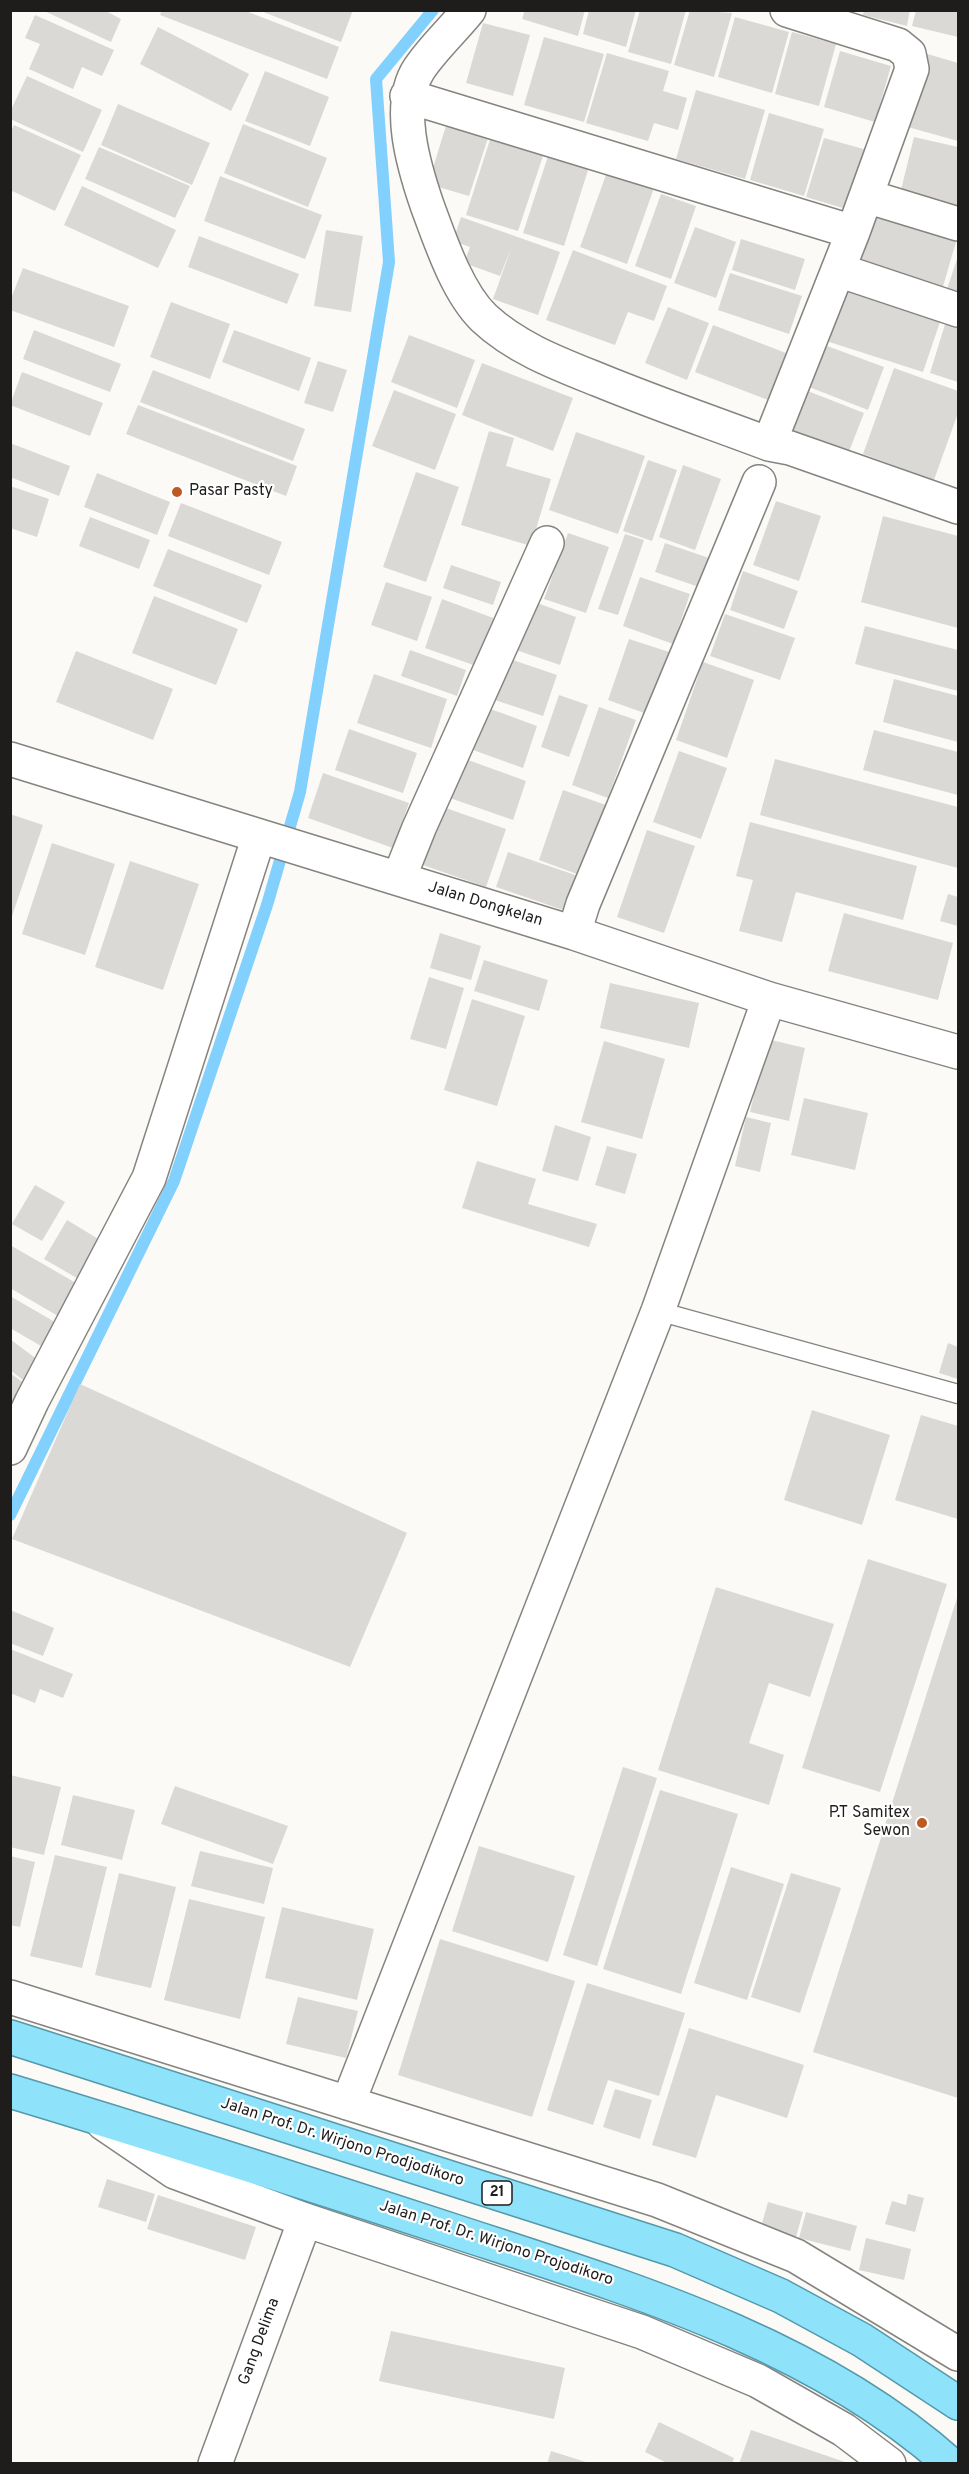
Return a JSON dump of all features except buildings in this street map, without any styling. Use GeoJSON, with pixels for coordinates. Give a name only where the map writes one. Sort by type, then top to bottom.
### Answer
{"type":"FeatureCollection","features":[{"type":"Feature","properties":{"kind":"highway","name":"Jalan Prof. Dr. Wirjono Prodjodikoro"},"geometry":{"type":"LineString","coordinates":[[10,2037],[675,2250],[781,2296],[811,2312],[862,2340],[958,2403]]}},
{"type":"Feature","properties":{"kind":"highway","name":"Jalan Prof. Dr. Wirjono Projodikoro"},"geometry":{"type":"LineString","coordinates":[[10,2091],[282,2175],[636,2290],[808,2365],[922,2439],[950,2463]]}},
{"type":"Feature","properties":{"kind":"street"},"geometry":{"type":"LineString","coordinates":[[469,10],[418,70],[407,96],[410,135],[422,189],[456,273],[468,297],[483,317],[512,339],[558,363],[630,393],[770,444],[790,448],[958,507]]}},
{"type":"Feature","properties":{"kind":"street"},"geometry":{"type":"LineString","coordinates":[[770,444],[853,232],[912,69],[909,54],[898,45],[787,10]]}},
{"type":"Feature","properties":{"kind":"street"},"geometry":{"type":"LineString","coordinates":[[407,96],[853,232]]}},
{"type":"Feature","properties":{"kind":"street"},"geometry":{"type":"LineString","coordinates":[[866,196],[958,224]]}},
{"type":"Feature","properties":{"kind":"street"},"geometry":{"type":"LineString","coordinates":[[838,270],[958,310]]}},
{"type":"Feature","properties":{"kind":"street"},"geometry":{"type":"LineString","coordinates":[[574,933],[583,904],[759,482]]}},
{"type":"Feature","properties":{"kind":"street"},"geometry":{"type":"LineString","coordinates":[[399,878],[419,828],[547,543]]}},
{"type":"Feature","properties":{"kind":"street","name":"Jalan Dongkelan"},"geometry":{"type":"LineString","coordinates":[[10,759],[574,933],[769,999],[958,1052]]}},
{"type":"Feature","properties":{"kind":"street"},"geometry":{"type":"LineString","coordinates":[[10,1448],[32,1401],[149,1178],[259,836]]}},
{"type":"Feature","properties":{"kind":"street"},"geometry":{"type":"LineString","coordinates":[[348,2103],[658,1311],[769,999]]}},
{"type":"Feature","properties":{"kind":"street"},"geometry":{"type":"LineString","coordinates":[[10,1997],[657,2200],[786,2252],[958,2354]]}},
{"type":"Feature","properties":{"kind":"street"},"geometry":{"type":"LineString","coordinates":[[93,2116],[175,2172],[305,2220],[642,2332],[758,2380],[844,2430],[889,2463]]}},
{"type":"Feature","properties":{"kind":"street","name":"Gang Delima"},"geometry":{"type":"LineString","coordinates":[[216,2463],[305,2220]]}},
{"type":"Feature","properties":{"kind":"lane"},"geometry":{"type":"LineString","coordinates":[[658,1311],[958,1394]]}},
{"type":"Feature","properties":{"kind":"waterway"},"geometry":{"type":"LineString","coordinates":[[10,1515],[174,1181],[267,905],[300,792],[389,262],[376,79],[433,10]]}},
{"type":"Feature","properties":{"kind":"place","name":"Pasar Pasty"},"geometry":{"type":"Point","coordinates":[177,492]}},
{"type":"Feature","properties":{"kind":"place","name":"P.T Samitex Sewon"},"geometry":{"type":"Point","coordinates":[922,1823]}}]}
